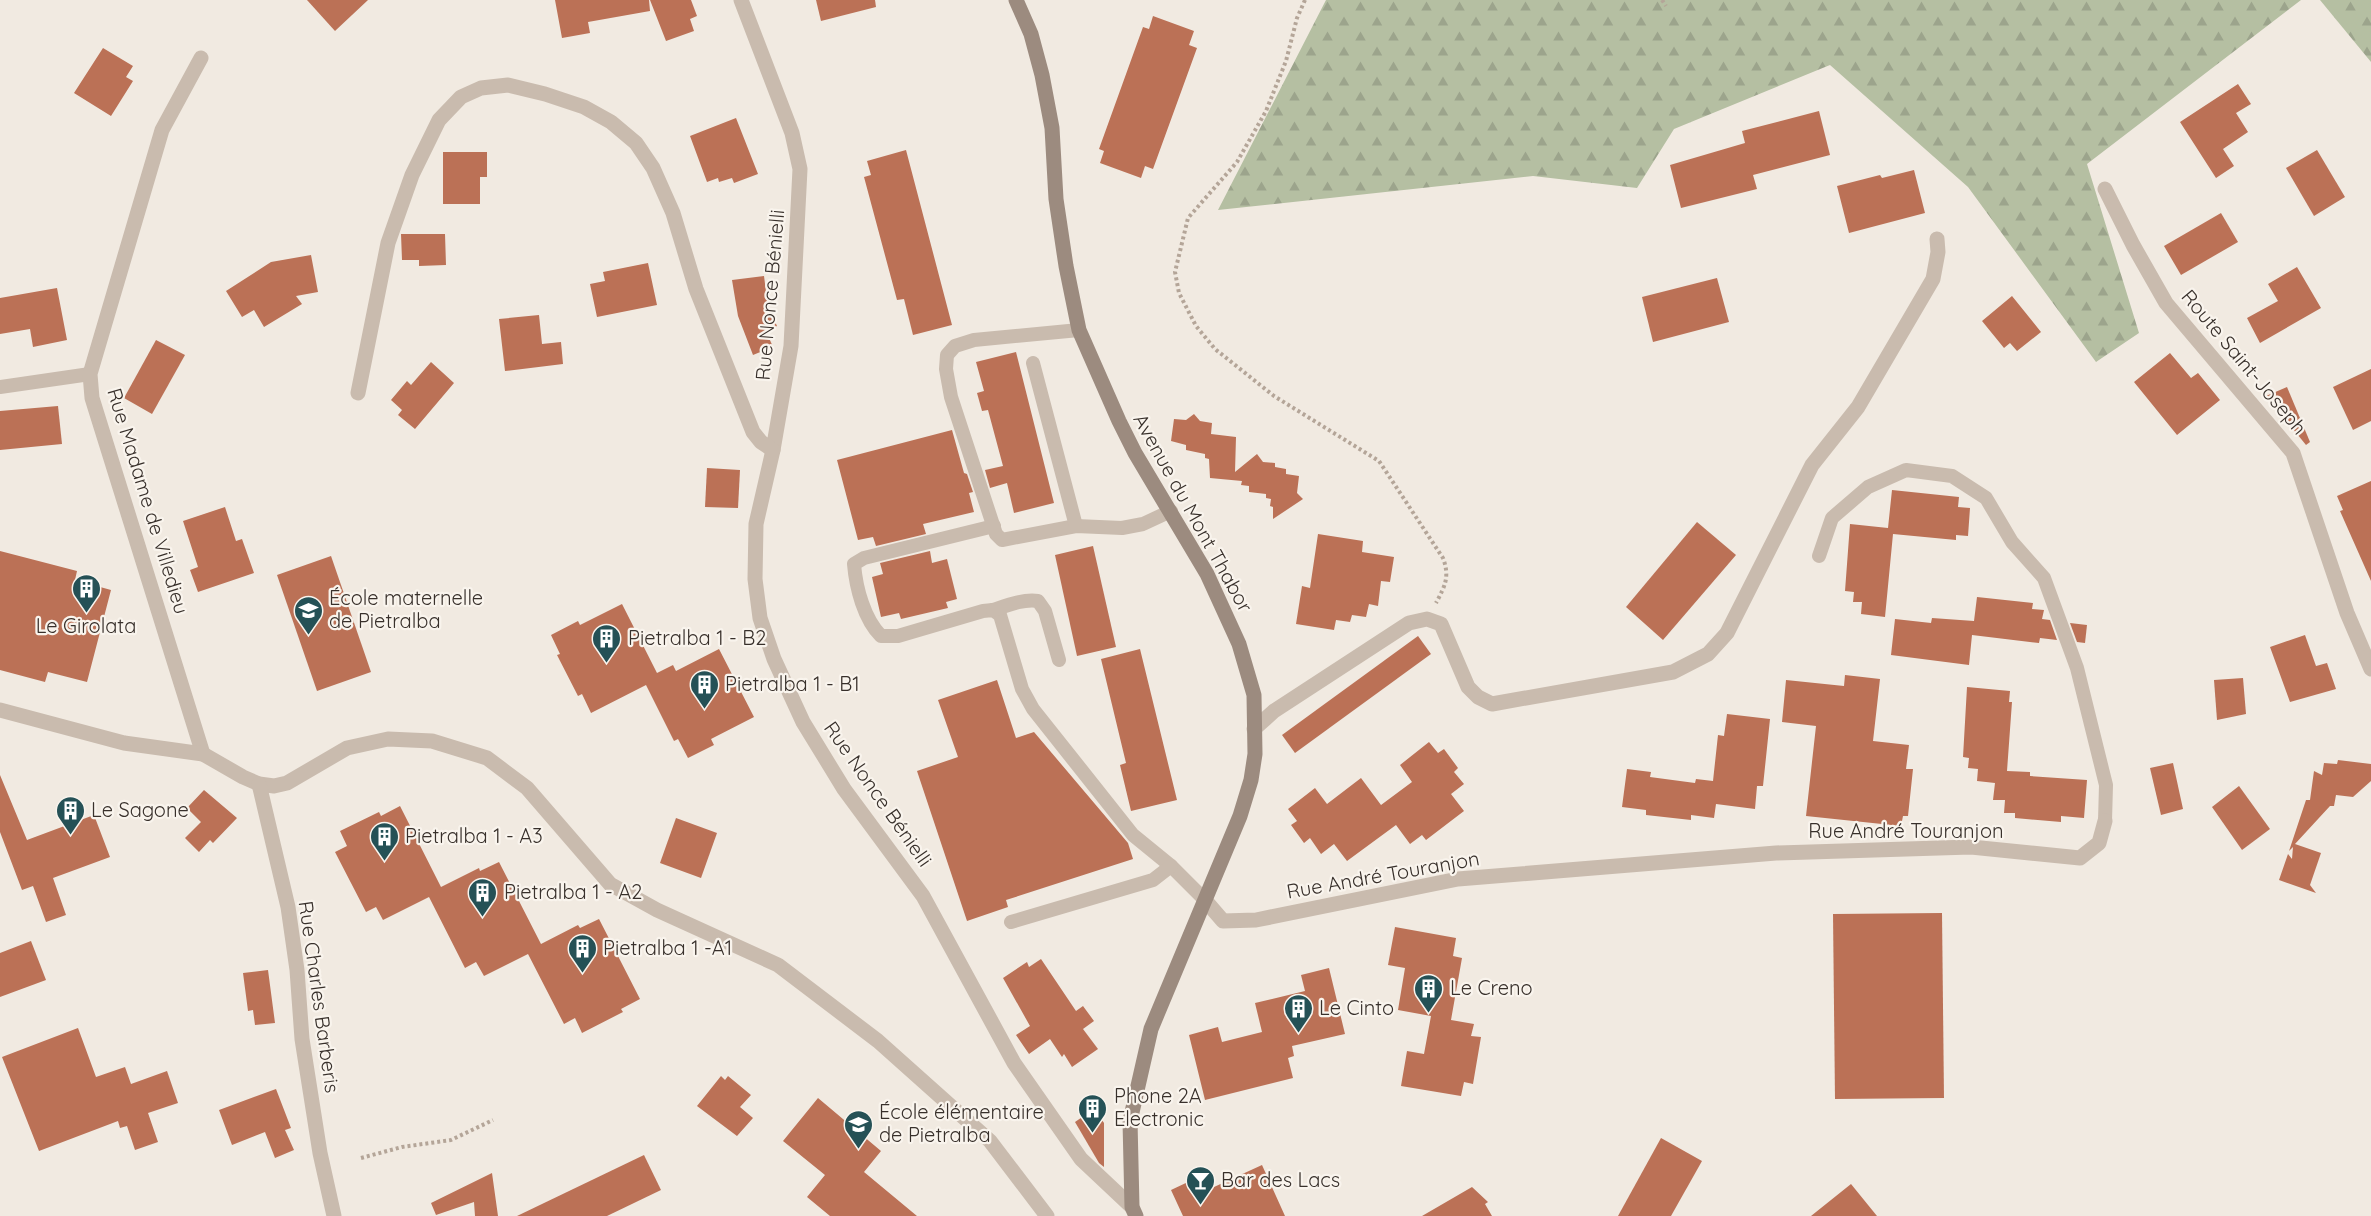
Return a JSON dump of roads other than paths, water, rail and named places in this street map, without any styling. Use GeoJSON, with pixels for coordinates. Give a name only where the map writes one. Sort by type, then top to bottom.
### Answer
{"type":"FeatureCollection","features":[{"type":"Feature","properties":{"kind":"street","name":"Rue Nonce Bénielli"},"geometry":{"type":"LineString","coordinates":[[741,0],[792,133],[800,170],[791,346],[773,450],[756,524],[754,579],[760,618],[770,649],[803,722],[844,789],[923,896],[1014,1063],[1081,1158],[1134,1212]]}},
{"type":"Feature","properties":{"kind":"street","name":"Avenue du Mont Thabor"},"geometry":{"type":"LineString","coordinates":[[1016,0],[1031,34],[1046,96],[1052,128],[1058,210],[1079,330],[1119,421],[1207,574],[1239,644],[1254,695],[1255,754],[1251,780],[1240,816],[1150,1029],[1130,1121],[1134,1212]]}},
{"type":"Feature","properties":{"kind":"street","name":"Rue Madame de Villedieu"},"geometry":{"type":"LineString","coordinates":[[201,58],[162,130],[90,374],[92,398],[203,754]]}},
{"type":"Feature","properties":{"kind":"street"},"geometry":{"type":"LineString","coordinates":[[358,393],[388,243],[412,175],[439,120],[461,97],[481,88],[508,85],[584,107],[610,122],[636,143],[653,168],[673,213],[696,289],[753,432],[761,442],[773,450]]}},
{"type":"Feature","properties":{"kind":"street","name":"Route Saint-Joseph"},"geometry":{"type":"LineString","coordinates":[[2106,189],[2133,245],[2166,303],[2293,453],[2347,613],[2371,669]]}},
{"type":"Feature","properties":{"kind":"street"},"geometry":{"type":"LineString","coordinates":[[1254,729],[1274,711],[1409,623],[1427,619],[1442,624],[1468,687],[1478,697],[1492,704],[1673,672],[1708,654],[1728,633],[1812,465],[1858,407],[1933,279],[1938,252],[1937,239]]}},
{"type":"Feature","properties":{"kind":"street"},"geometry":{"type":"LineString","coordinates":[[0,710],[124,743],[203,754],[259,784],[274,786],[287,783],[347,748],[388,739],[432,741],[487,758],[527,788],[610,884],[657,910],[778,965],[878,1041],[990,1141],[1047,1216]]}},
{"type":"Feature","properties":{"kind":"street","name":"Rue Charles Barberis"},"geometry":{"type":"LineString","coordinates":[[259,784],[288,907],[297,970],[302,1039],[320,1153],[334,1216]]}},
{"type":"Feature","properties":{"kind":"street","name":"Rue André Touranjon"},"geometry":{"type":"LineString","coordinates":[[1204,899],[1223,921],[1256,920],[1458,879],[1776,852],[1971,848],[2080,858],[2099,843],[2105,821]]}},
{"type":"Feature","properties":{"kind":"lane"},"geometry":{"type":"LineString","coordinates":[[1079,330],[974,340],[955,346],[947,355],[946,369],[951,397],[996,534],[1002,540],[1076,526],[1122,528],[1143,524],[1171,511]]}},
{"type":"Feature","properties":{"kind":"lane"},"geometry":{"type":"LineString","coordinates":[[1033,363],[1076,526]]}},
{"type":"Feature","properties":{"kind":"lane"},"geometry":{"type":"LineString","coordinates":[[0,387],[90,374]]}},
{"type":"Feature","properties":{"kind":"lane","name":"Rue André Touranjon"},"geometry":{"type":"LineString","coordinates":[[1819,556],[1832,518],[1868,487],[1906,470],[1952,476],[1986,498],[2012,542],[2044,578],[2079,678],[2106,785],[2105,821]]}},
{"type":"Feature","properties":{"kind":"lane"},"geometry":{"type":"LineString","coordinates":[[993,526],[864,558],[854,564],[855,579],[872,626],[881,636],[898,636],[983,611],[1031,600],[1038,601],[1045,611],[1059,660]]}},
{"type":"Feature","properties":{"kind":"lane"},"geometry":{"type":"LineString","coordinates":[[993,610],[1000,615],[1004,625],[1022,689],[1032,709],[1133,835],[1171,866],[1204,899]]}},
{"type":"Feature","properties":{"kind":"lane"},"geometry":{"type":"LineString","coordinates":[[1011,922],[1153,880],[1171,866]]}},
{"type":"Feature","properties":{"kind":"place","name":"Le Girolata"},"geometry":{"type":"Point","coordinates":[86,614]}},
{"type":"Feature","properties":{"kind":"place","name":"École maternelle de Pietralba"},"geometry":{"type":"Point","coordinates":[308,636]}},
{"type":"Feature","properties":{"kind":"place","name":"Pietralba 1 - B2"},"geometry":{"type":"Point","coordinates":[607,664]}},
{"type":"Feature","properties":{"kind":"place","name":"Pietralba 1 - B1"},"geometry":{"type":"Point","coordinates":[704,710]}},
{"type":"Feature","properties":{"kind":"place","name":"Le Sagone"},"geometry":{"type":"Point","coordinates":[70,836]}},
{"type":"Feature","properties":{"kind":"place","name":"Pietralba 1 - A3"},"geometry":{"type":"Point","coordinates":[384,862]}},
{"type":"Feature","properties":{"kind":"place","name":"Pietralba 1 - A2"},"geometry":{"type":"Point","coordinates":[483,918]}},
{"type":"Feature","properties":{"kind":"place","name":"Pietralba 1 -A1"},"geometry":{"type":"Point","coordinates":[582,974]}},
{"type":"Feature","properties":{"kind":"place","name":"Le Creno"},"geometry":{"type":"Point","coordinates":[1429,1014]}},
{"type":"Feature","properties":{"kind":"place","name":"Le Cinto"},"geometry":{"type":"Point","coordinates":[1298,1034]}},
{"type":"Feature","properties":{"kind":"place","name":"Phone 2A Electronic"},"geometry":{"type":"Point","coordinates":[1093,1134]}},
{"type":"Feature","properties":{"kind":"place","name":"École élémentaire de Pietralba"},"geometry":{"type":"Point","coordinates":[858,1150]}},
{"type":"Feature","properties":{"kind":"place","name":"Bar des Lacs"},"geometry":{"type":"Point","coordinates":[1200,1206]}}]}
